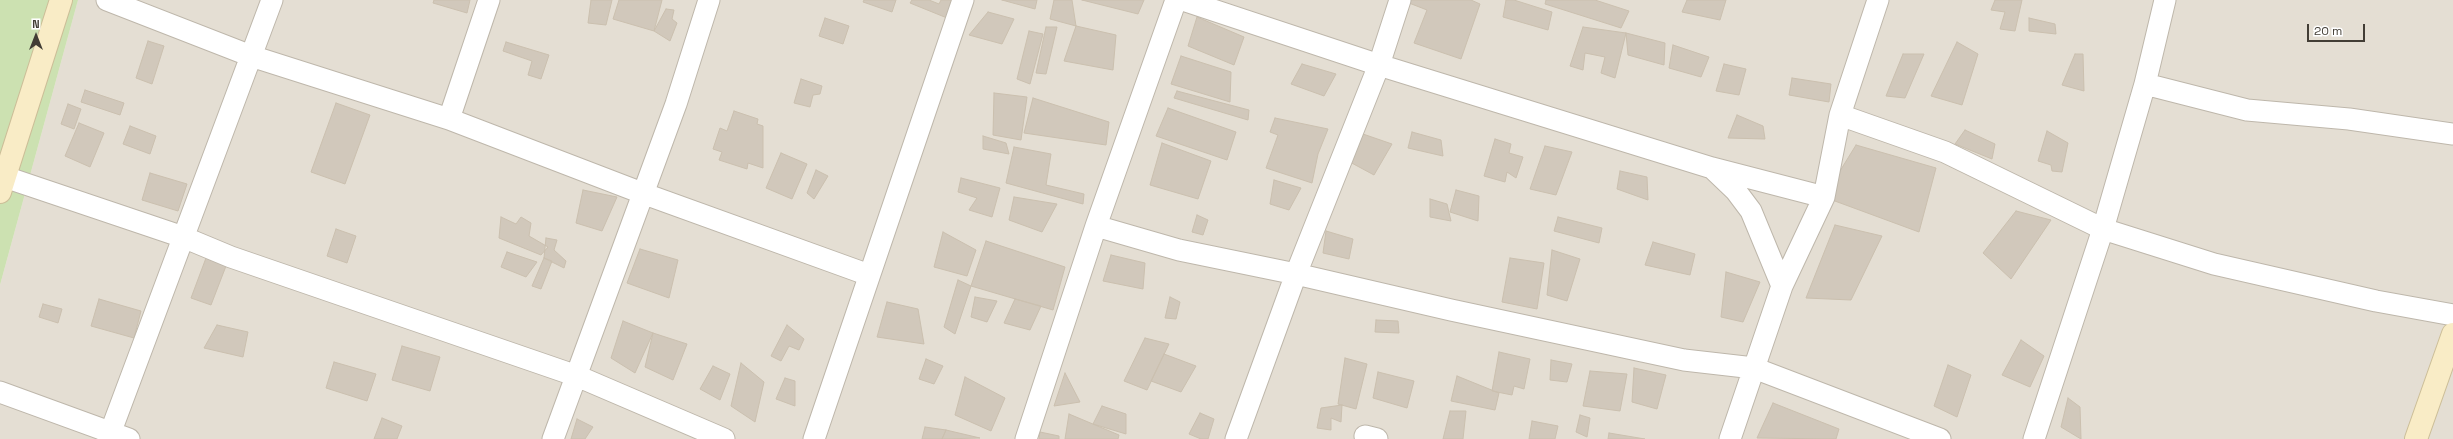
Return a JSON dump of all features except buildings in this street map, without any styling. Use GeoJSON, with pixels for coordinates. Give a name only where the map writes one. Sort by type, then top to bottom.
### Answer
{"type":"FeatureCollection","features":[{"type":"Feature","properties":{"kind":"street"},"geometry":{"type":"LineString","coordinates":[[61,0],[3,185],[183,237],[231,257],[577,376],[724,439]]}},
{"type":"Feature","properties":{"kind":"street"},"geometry":{"type":"LineString","coordinates":[[107,0],[251,56],[449,120],[642,194],[869,275]]}},
{"type":"Feature","properties":{"kind":"street"},"geometry":{"type":"LineString","coordinates":[[0,392],[116,437],[183,237],[272,0]]}},
{"type":"Feature","properties":{"kind":"street"},"geometry":{"type":"LineString","coordinates":[[449,120],[489,0]]}},
{"type":"Feature","properties":{"kind":"street"},"geometry":{"type":"LineString","coordinates":[[553,439],[676,104],[709,0]]}},
{"type":"Feature","properties":{"kind":"street"},"geometry":{"type":"LineString","coordinates":[[814,439],[963,0]]}},
{"type":"Feature","properties":{"kind":"street"},"geometry":{"type":"LineString","coordinates":[[1026,439],[1096,226],[1176,0]]}},
{"type":"Feature","properties":{"kind":"street"},"geometry":{"type":"LineString","coordinates":[[1182,0],[1379,65],[1712,168],[1824,197]]}},
{"type":"Feature","properties":{"kind":"street"},"geometry":{"type":"LineString","coordinates":[[1236,439],[1296,274],[1379,65],[1400,0]]}},
{"type":"Feature","properties":{"kind":"street"},"geometry":{"type":"LineString","coordinates":[[1730,439],[1782,286],[1824,197],[1840,115],[1878,0]]}},
{"type":"Feature","properties":{"kind":"street"},"geometry":{"type":"LineString","coordinates":[[2034,439],[2103,229],[2145,84],[2165,0]]}},
{"type":"Feature","properties":{"kind":"street"},"geometry":{"type":"LineString","coordinates":[[2145,84],[2247,110],[2349,120],[2453,134]]}},
{"type":"Feature","properties":{"kind":"street"},"geometry":{"type":"LineString","coordinates":[[1840,115],[1945,152],[2103,229],[2214,264],[2376,301],[2453,315]]}},
{"type":"Feature","properties":{"kind":"street"},"geometry":{"type":"LineString","coordinates":[[1712,168],[1736,191],[1751,211],[1782,286]]}},
{"type":"Feature","properties":{"kind":"street"},"geometry":{"type":"LineString","coordinates":[[1096,226],[1179,250],[1296,274],[1676,358],[1754,368],[1940,439]]}},
{"type":"Feature","properties":{"kind":"street"},"geometry":{"type":"LineString","coordinates":[[2416,439],[2453,334]]}},
{"type":"Feature","properties":{"kind":"shaded area"},"geometry":{"type":"Polygon","coordinates":[[[78,0],[2453,0],[2453,439],[0,439],[0,285],[78,0]]]}},
{"type":"Feature","properties":{"kind":"green space"},"geometry":{"type":"Polygon","coordinates":[[[0,0],[78,0],[0,285],[0,0]]]}}]}
